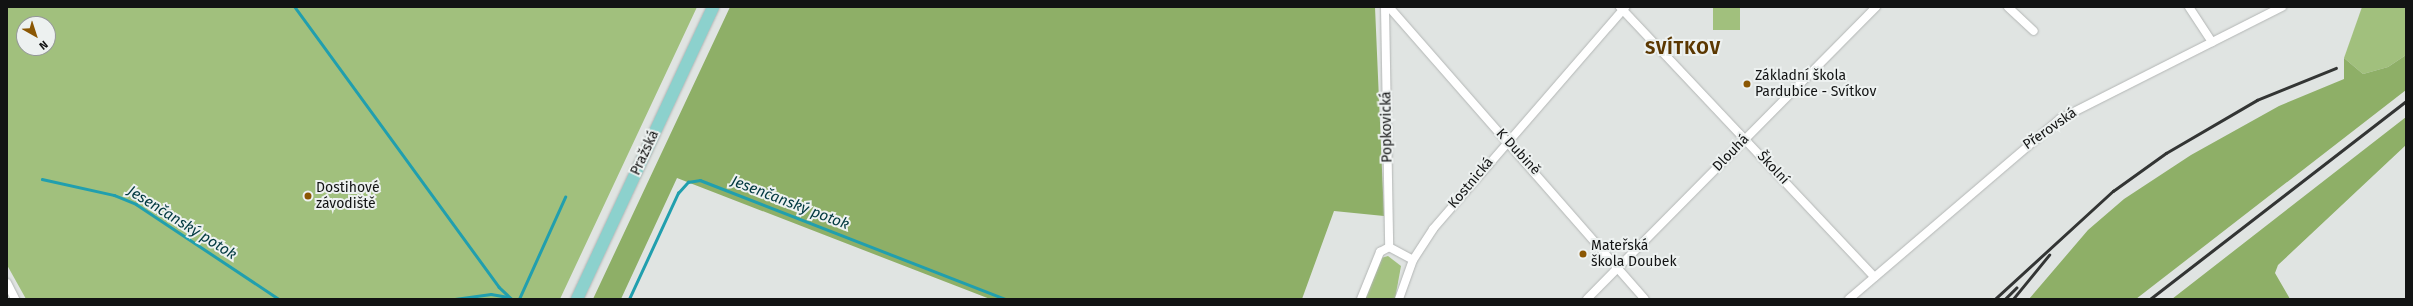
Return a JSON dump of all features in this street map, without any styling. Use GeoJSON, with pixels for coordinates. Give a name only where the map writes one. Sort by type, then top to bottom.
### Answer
{"type":"FeatureCollection","features":[{"type":"Feature","properties":{"kind":"main road","name":"Pražská"},"geometry":{"type":"LineString","coordinates":[[577,299],[712,7]]}},
{"type":"Feature","properties":{"kind":"street","name":"Popkovická"},"geometry":{"type":"LineString","coordinates":[[1385,7],[1389,247]]}},
{"type":"Feature","properties":{"kind":"street","name":"K Dubině"},"geometry":{"type":"LineString","coordinates":[[1389,7],[1645,299]]}},
{"type":"Feature","properties":{"kind":"street","name":"Dlouhá"},"geometry":{"type":"LineString","coordinates":[[1587,299],[1876,7]]}},
{"type":"Feature","properties":{"kind":"street"},"geometry":{"type":"LineString","coordinates":[[2008,7],[2034,31]]}},
{"type":"Feature","properties":{"kind":"street"},"geometry":{"type":"LineString","coordinates":[[2189,7],[2212,42]]}},
{"type":"Feature","properties":{"kind":"street","name":"Přerovská"},"geometry":{"type":"LineString","coordinates":[[1849,299],[2060,119],[2282,7]]}},
{"type":"Feature","properties":{"kind":"street","name":"Kostnická"},"geometry":{"type":"LineString","coordinates":[[1399,299],[1414,260],[1433,229],[1507,141],[1623,8]]}},
{"type":"Feature","properties":{"kind":"street","name":"Školní"},"geometry":{"type":"LineString","coordinates":[[1623,8],[1874,277]]}},
{"type":"Feature","properties":{"kind":"street"},"geometry":{"type":"LineString","coordinates":[[1361,299],[1380,252],[1389,247],[1414,260]]}},
{"type":"Feature","properties":{"kind":"street"},"geometry":{"type":"LineString","coordinates":[[7,282],[15,299]]}},
{"type":"Feature","properties":{"kind":"green space","name":"Dostihové závodiště"},"geometry":{"type":"Polygon","coordinates":[[[7,7],[697,7],[560,299],[26,299],[7,265],[7,7]]]}},
{"type":"Feature","properties":{"kind":"green space"},"geometry":{"type":"Polygon","coordinates":[[[730,7],[1375,7],[1384,216],[1334,211],[1302,299],[990,299],[677,178],[621,299],[593,299],[730,7]]]}},
{"type":"Feature","properties":{"kind":"green space"},"geometry":{"type":"Polygon","coordinates":[[[1713,7],[1740,7],[1740,30],[1713,30],[1713,7]]]}},
{"type":"Feature","properties":{"kind":"green space"},"geometry":{"type":"Polygon","coordinates":[[[2362,7],[2406,7],[2406,55],[2388,67],[2363,74],[2344,58],[2362,7]]]}},
{"type":"Feature","properties":{"kind":"green space"},"geometry":{"type":"Polygon","coordinates":[[[2406,55],[2406,90],[2136,299],[2029,299],[2088,230],[2124,199],[2191,155],[2279,106],[2344,79],[2344,58],[2363,74],[2388,67],[2406,55]]]}},
{"type":"Feature","properties":{"kind":"green space"},"geometry":{"type":"Polygon","coordinates":[[[2406,117],[2406,145],[2278,265],[2275,273],[2290,299],[2172,299],[2406,117]]]}},
{"type":"Feature","properties":{"kind":"green space"},"geometry":{"type":"Polygon","coordinates":[[[1388,256],[1401,266],[1395,299],[1363,299],[1381,258],[1388,256]]]}},
{"type":"Feature","properties":{"kind":"waterway"},"geometry":{"type":"LineString","coordinates":[[295,7],[499,287],[512,299]]}},
{"type":"Feature","properties":{"kind":"waterway","name":"Jesenčanský potok"},"geometry":{"type":"LineString","coordinates":[[42,179],[114,195],[136,204],[279,299]]}},
{"type":"Feature","properties":{"kind":"waterway","name":"Jesenčanský potok"},"geometry":{"type":"LineString","coordinates":[[629,299],[678,193],[688,182],[700,180],[1005,299]]}},
{"type":"Feature","properties":{"kind":"waterway"},"geometry":{"type":"LineString","coordinates":[[519,299],[565,197]]}},
{"type":"Feature","properties":{"kind":"waterway","name":"Jesenčanský potok"},"geometry":{"type":"LineString","coordinates":[[455,299],[491,294],[508,297]]}},
{"type":"Feature","properties":{"kind":"railway"},"geometry":{"type":"LineString","coordinates":[[1995,299],[2113,191],[2166,153],[2257,100],[2336,68]]}},
{"type":"Feature","properties":{"kind":"railway"},"geometry":{"type":"LineString","coordinates":[[2150,299],[2406,101]]}},
{"type":"Feature","properties":{"kind":"railway"},"geometry":{"type":"LineString","coordinates":[[2013,299],[2049,255]]}},
{"type":"Feature","properties":{"kind":"railway"},"geometry":{"type":"LineString","coordinates":[[2005,299],[2016,288]]}},
{"type":"Feature","properties":{"kind":"place","name":"Základní škola Pardubice - Svítkov"},"geometry":{"type":"Point","coordinates":[1747,84]}},
{"type":"Feature","properties":{"kind":"place","name":"Dostihové závodiště"},"geometry":{"type":"Point","coordinates":[308,196]}},
{"type":"Feature","properties":{"kind":"place","name":"Mateřská škola Doubek"},"geometry":{"type":"Point","coordinates":[1583,254]}},
{"type":"Feature","properties":{"kind":"district","name":"SVÍTKOV"},"geometry":{"type":"Point","coordinates":[1683,48]}}]}
